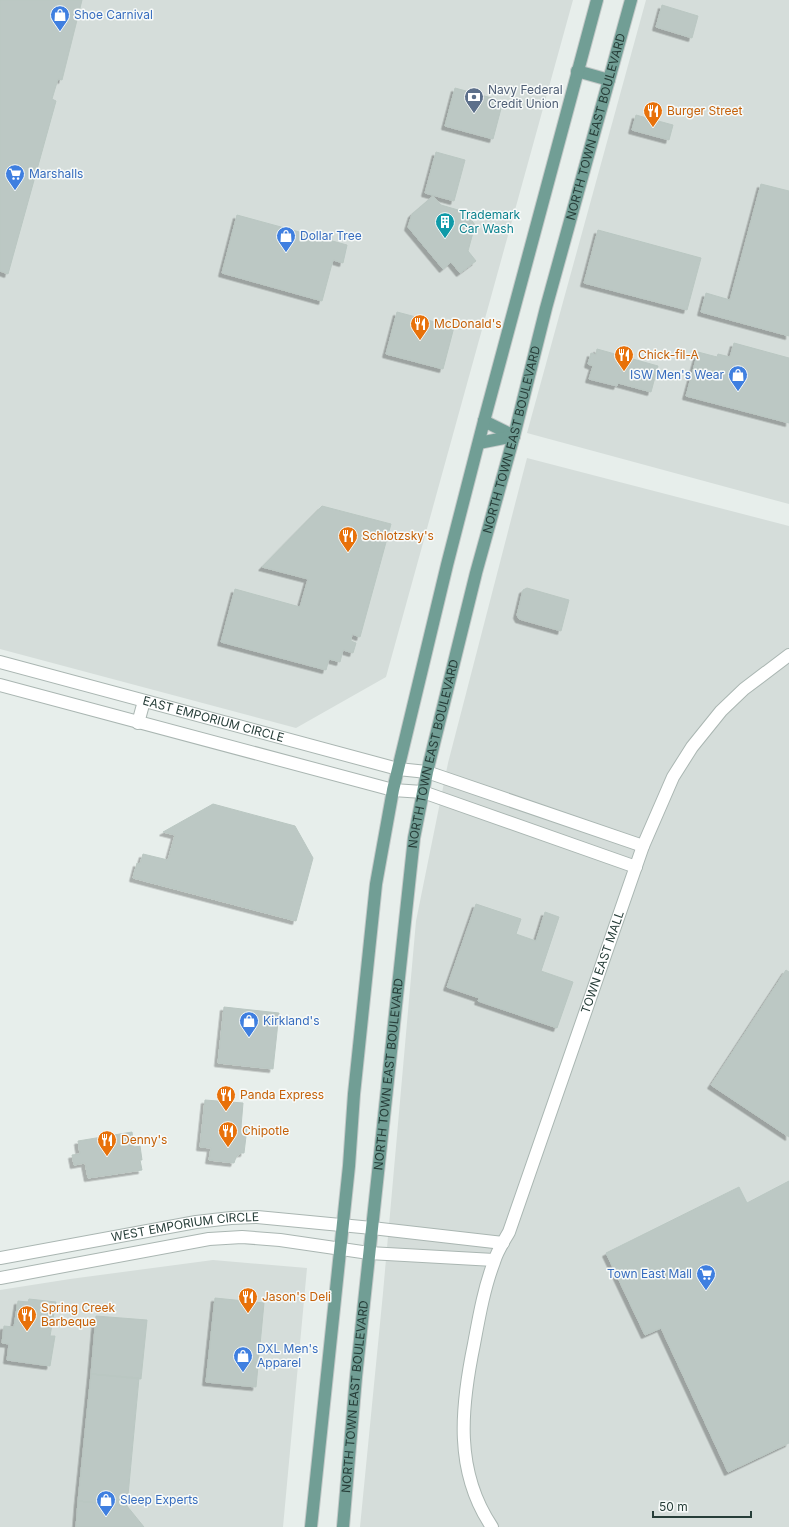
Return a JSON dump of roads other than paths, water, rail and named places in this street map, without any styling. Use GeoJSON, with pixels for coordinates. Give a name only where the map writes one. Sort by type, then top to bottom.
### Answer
{"type":"FeatureCollection","features":[{"type":"Feature","properties":{"kind":"main road"},"geometry":{"type":"LineString","coordinates":[[311,1527],[349,1166],[354,1094],[376,884],[393,790],[447,565],[596,0]]}},
{"type":"Feature","properties":{"kind":"main road","name":"NORTH TOWN EAST BOULEVARD"},"geometry":{"type":"LineString","coordinates":[[343,1527],[356,1377],[414,838],[427,772],[476,573],[514,436],[540,330],[631,0]]}},
{"type":"Feature","properties":{"kind":"main road"},"geometry":{"type":"LineString","coordinates":[[577,71],[609,80]]}},
{"type":"Feature","properties":{"kind":"main road"},"geometry":{"type":"LineString","coordinates":[[484,422],[514,436]]}},
{"type":"Feature","properties":{"kind":"main road"},"geometry":{"type":"LineString","coordinates":[[479,442],[514,436]]}},
{"type":"Feature","properties":{"kind":"street","name":"TOWN EAST MALL"},"geometry":{"type":"LineString","coordinates":[[492,1527],[476,1500],[468,1474],[463,1441],[463,1415],[470,1364],[482,1303],[494,1260],[509,1232],[643,846],[673,776],[683,759],[721,711],[744,689],[789,655]]}},
{"type":"Feature","properties":{"kind":"street","name":"EAST EMPORIUM CIRCLE"},"geometry":{"type":"LineString","coordinates":[[0,662],[398,769],[427,772]]}},
{"type":"Feature","properties":{"kind":"street","name":"EAST EMPORIUM CIRCLE"},"geometry":{"type":"LineString","coordinates":[[0,685],[393,790],[423,792]]}},
{"type":"Feature","properties":{"kind":"street"},"geometry":{"type":"LineString","coordinates":[[138,723],[144,700]]}},
{"type":"Feature","properties":{"kind":"street"},"geometry":{"type":"LineString","coordinates":[[427,772],[643,846]]}},
{"type":"Feature","properties":{"kind":"street"},"geometry":{"type":"LineString","coordinates":[[423,792],[636,867]]}},
{"type":"Feature","properties":{"kind":"street","name":"WEST EMPORIUM CIRCLE"},"geometry":{"type":"LineString","coordinates":[[0,1258],[196,1222],[258,1217],[503,1243]]}},
{"type":"Feature","properties":{"kind":"street"},"geometry":{"type":"LineString","coordinates":[[119,1236],[123,1255]]}},
{"type":"Feature","properties":{"kind":"street","name":"WEST EMPORIUM CIRCLE"},"geometry":{"type":"LineString","coordinates":[[0,1278],[209,1239],[242,1237],[280,1240],[369,1253]]}},
{"type":"Feature","properties":{"kind":"street"},"geometry":{"type":"LineString","coordinates":[[369,1253],[494,1260]]}},
{"type":"Feature","properties":{"kind":"place","name":"Shoe Carnival"},"geometry":{"type":"Point","coordinates":[60,32]}},
{"type":"Feature","properties":{"kind":"place","name":"Navy Federal Credit Union"},"geometry":{"type":"Point","coordinates":[474,114]}},
{"type":"Feature","properties":{"kind":"place","name":"Burger Street"},"geometry":{"type":"Point","coordinates":[653,128]}},
{"type":"Feature","properties":{"kind":"place","name":"Marshalls"},"geometry":{"type":"Point","coordinates":[15,191]}},
{"type":"Feature","properties":{"kind":"place","name":"Trademark Car Wash"},"geometry":{"type":"Point","coordinates":[445,239]}},
{"type":"Feature","properties":{"kind":"place","name":"Dollar Tree"},"geometry":{"type":"Point","coordinates":[286,253]}},
{"type":"Feature","properties":{"kind":"place","name":"McDonald's"},"geometry":{"type":"Point","coordinates":[420,341]}},
{"type":"Feature","properties":{"kind":"place","name":"Chick-fil-A"},"geometry":{"type":"Point","coordinates":[624,372]}},
{"type":"Feature","properties":{"kind":"place","name":"ISW Men's Wear"},"geometry":{"type":"Point","coordinates":[738,392]}},
{"type":"Feature","properties":{"kind":"place","name":"Schlotzsky's"},"geometry":{"type":"Point","coordinates":[348,553]}},
{"type":"Feature","properties":{"kind":"place","name":"Kirkland's"},"geometry":{"type":"Point","coordinates":[249,1038]}},
{"type":"Feature","properties":{"kind":"place","name":"Panda Express"},"geometry":{"type":"Point","coordinates":[226,1112]}},
{"type":"Feature","properties":{"kind":"place","name":"Chipotle"},"geometry":{"type":"Point","coordinates":[228,1148]}},
{"type":"Feature","properties":{"kind":"place","name":"Denny's"},"geometry":{"type":"Point","coordinates":[107,1157]}},
{"type":"Feature","properties":{"kind":"place","name":"Town East Mall"},"geometry":{"type":"Point","coordinates":[706,1291]}},
{"type":"Feature","properties":{"kind":"place","name":"Jason's Deli"},"geometry":{"type":"Point","coordinates":[248,1314]}},
{"type":"Feature","properties":{"kind":"place","name":"Spring Creek Barbeque"},"geometry":{"type":"Point","coordinates":[27,1332]}},
{"type":"Feature","properties":{"kind":"place","name":"DXL Men's Apparel"},"geometry":{"type":"Point","coordinates":[243,1373]}},
{"type":"Feature","properties":{"kind":"place","name":"Sleep Experts"},"geometry":{"type":"Point","coordinates":[106,1517]}}]}
